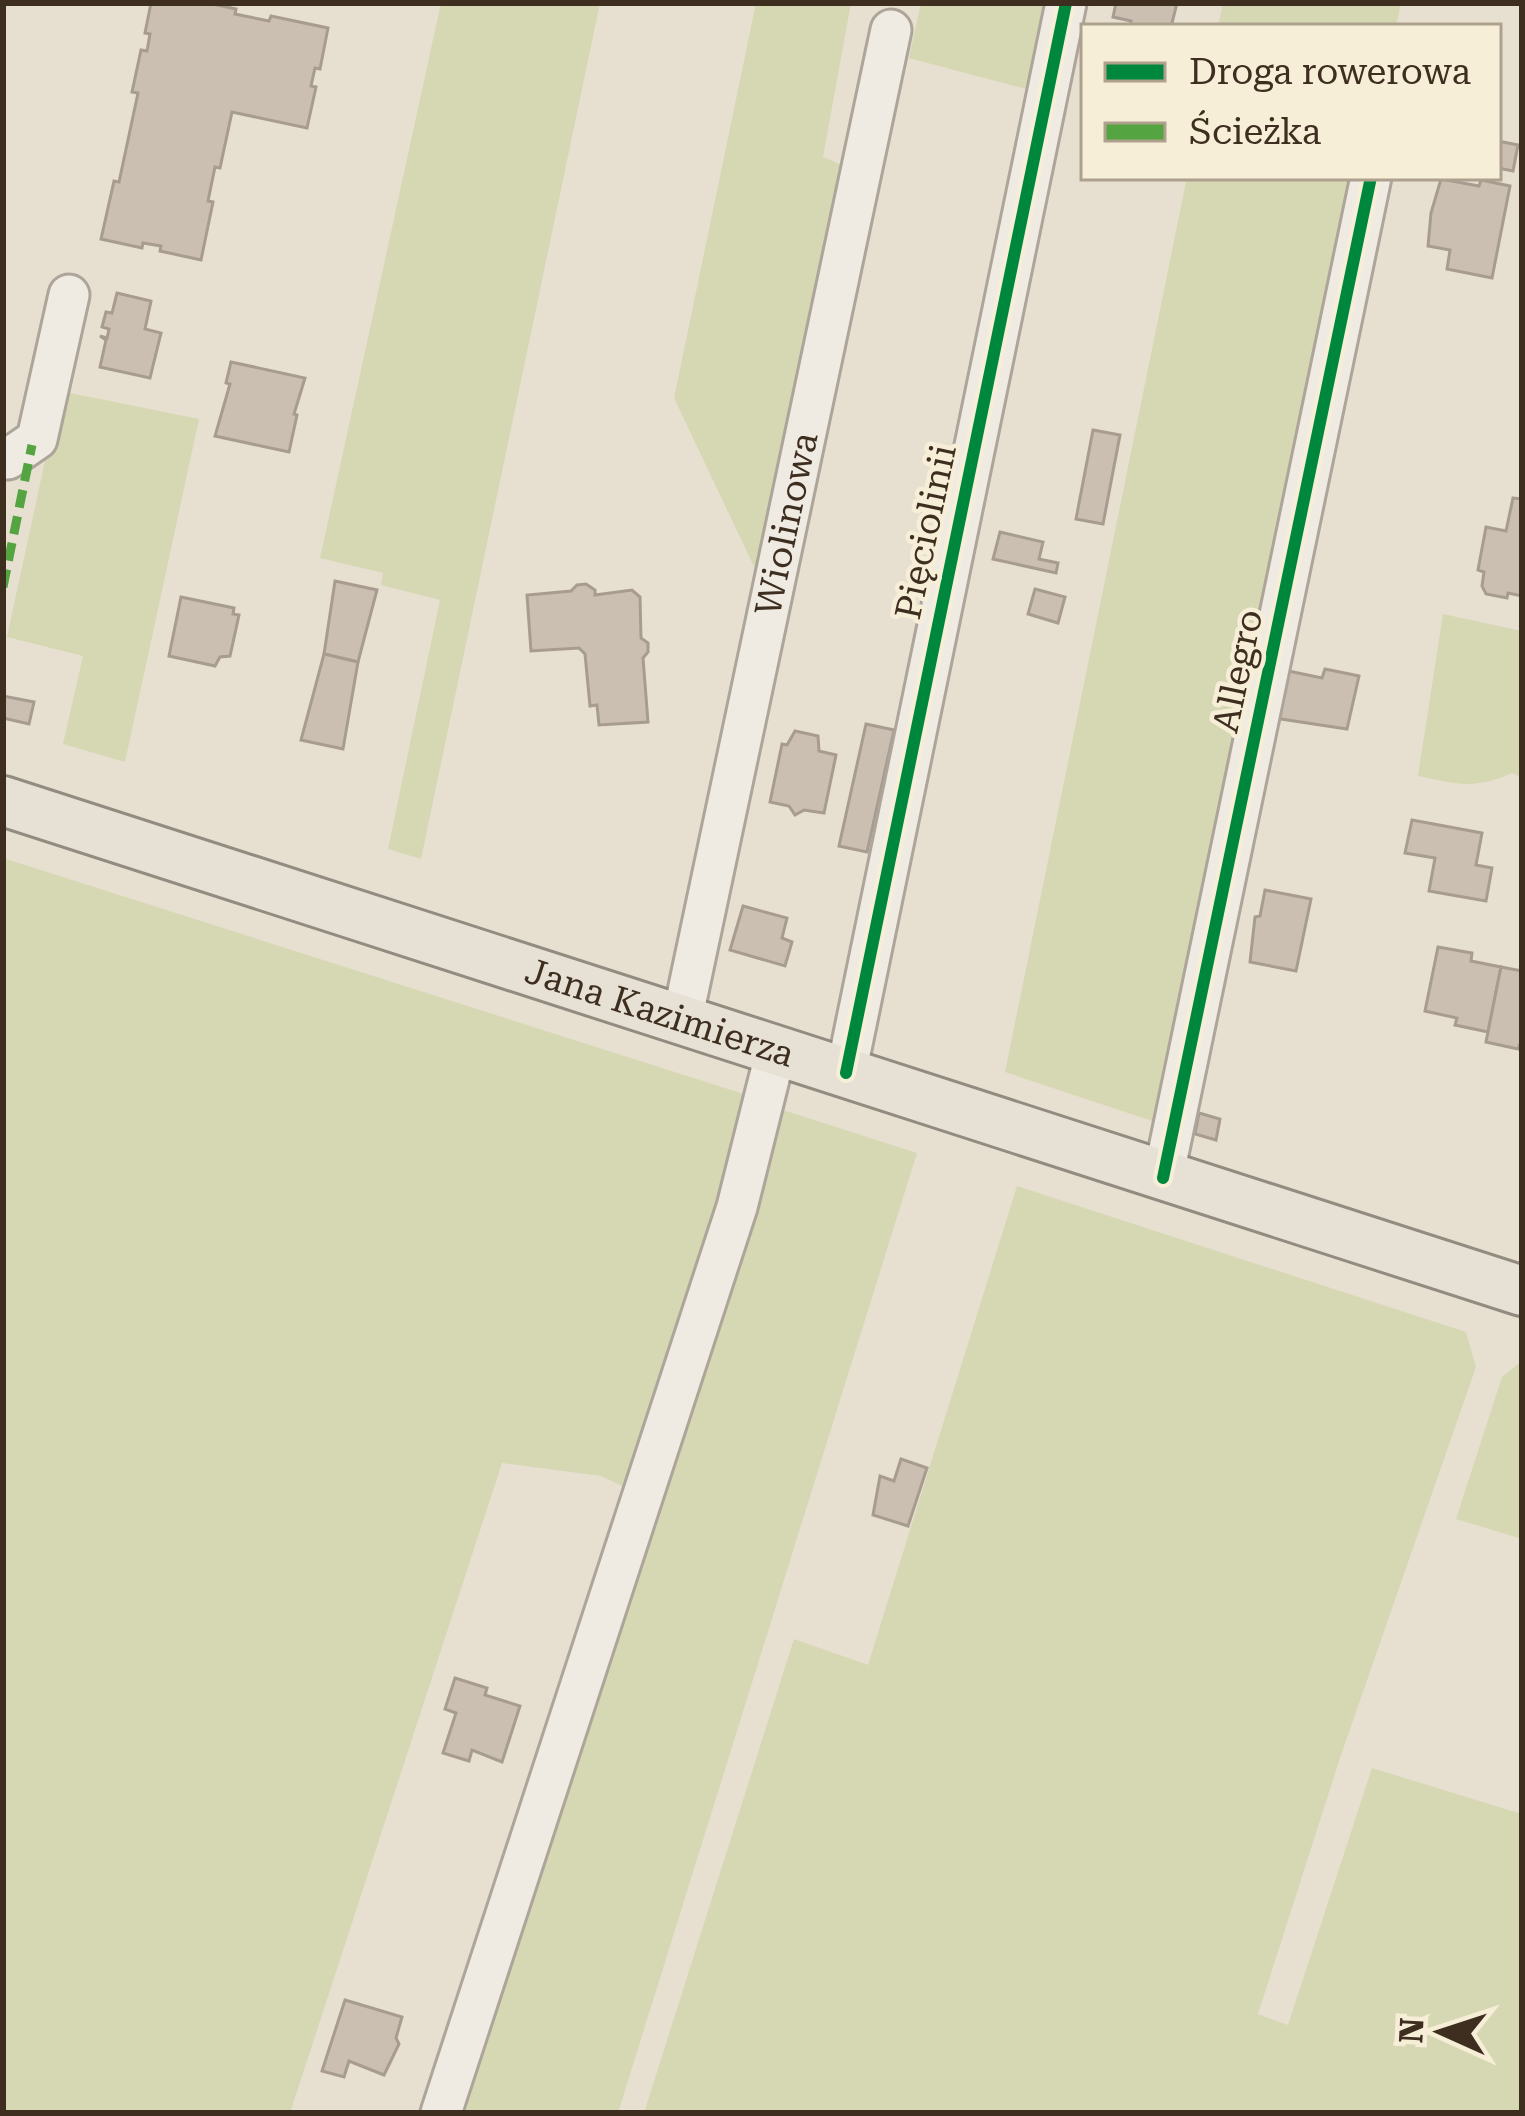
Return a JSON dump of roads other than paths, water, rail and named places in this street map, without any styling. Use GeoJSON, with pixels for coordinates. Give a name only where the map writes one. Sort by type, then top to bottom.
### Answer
{"type":"FeatureCollection","features":[{"type":"Feature","properties":{"kind":"main road","name":"Jana Kazimierza"},"geometry":{"type":"LineString","coordinates":[[3,801],[1522,1291]]}},
{"type":"Feature","properties":{"kind":"street","name":"Pięciolinii"},"geometry":{"type":"LineString","coordinates":[[846,1073],[1066,3]]}},
{"type":"Feature","properties":{"kind":"street","name":"Wiolinowa"},"geometry":{"type":"LineString","coordinates":[[682,1021],[891,29]]}},
{"type":"Feature","properties":{"kind":"street","name":"Allegro"},"geometry":{"type":"LineString","coordinates":[[1163,1178],[1370,180]]}},
{"type":"Feature","properties":{"kind":"street"},"geometry":{"type":"LineString","coordinates":[[15,453],[42,424],[69,295]]}},
{"type":"Feature","properties":{"kind":"street"},"geometry":{"type":"LineString","coordinates":[[441,2113],[736,1207],[776,1051]]}}]}
